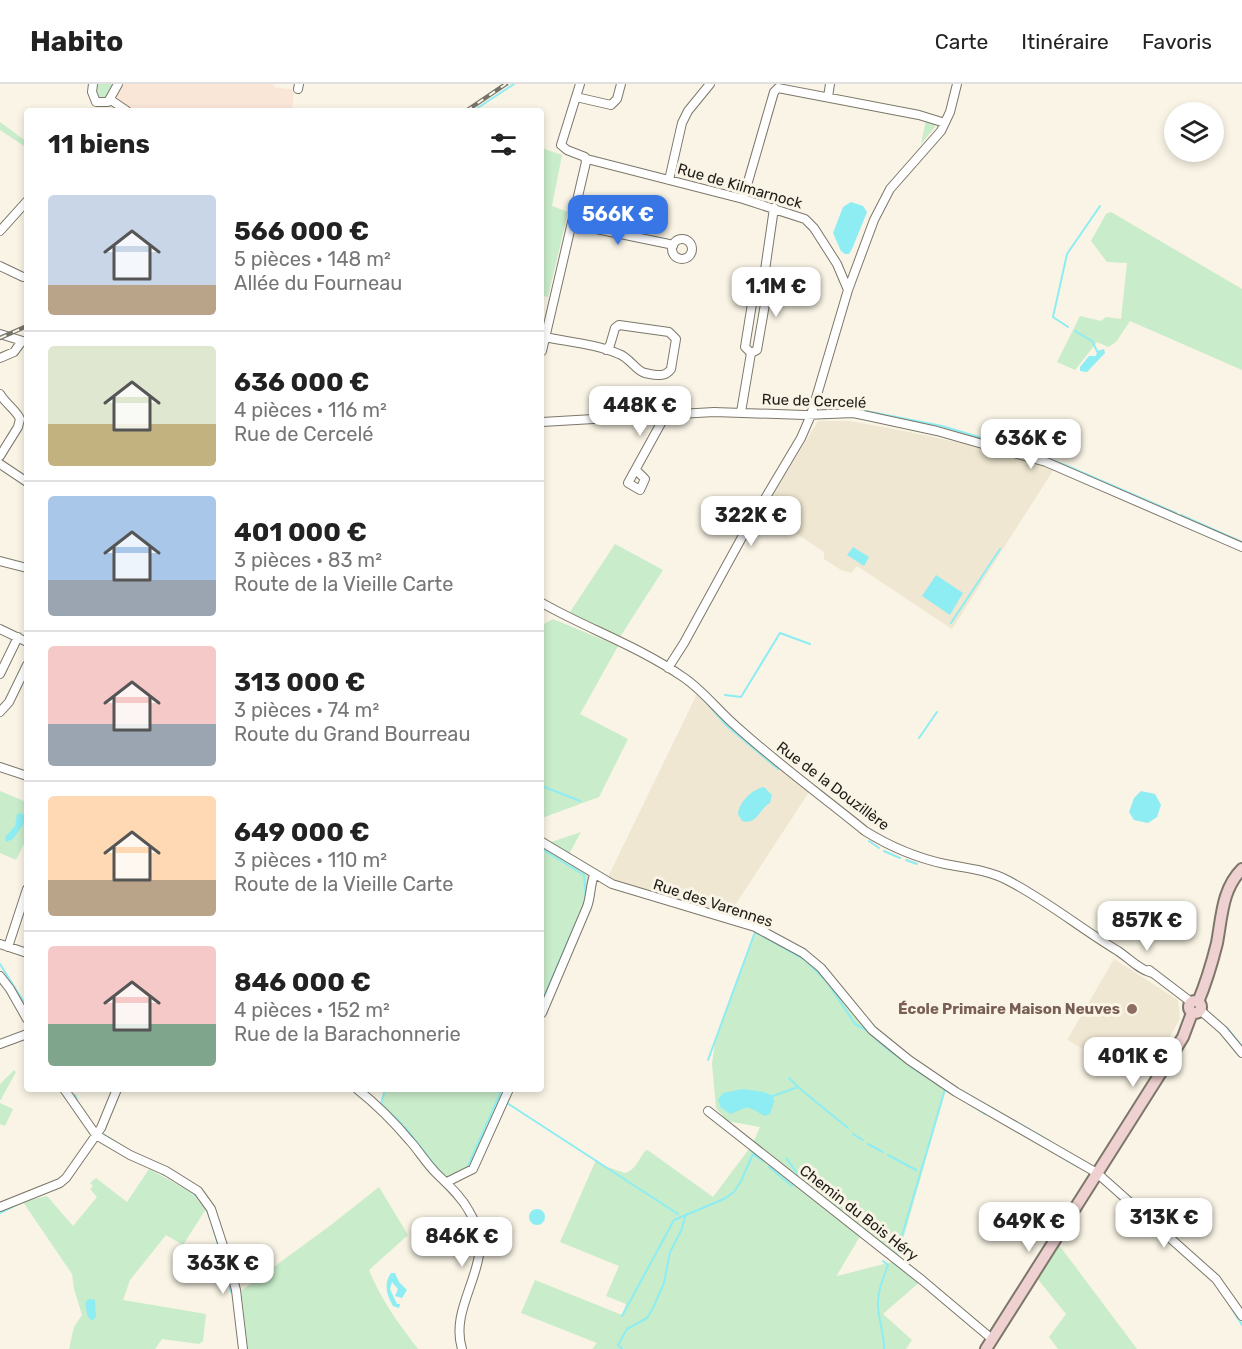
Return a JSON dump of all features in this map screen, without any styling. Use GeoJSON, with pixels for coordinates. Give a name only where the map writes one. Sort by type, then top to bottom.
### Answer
{"type":"FeatureCollection","features":[{"type":"Feature","properties":{"kind":"street"},"geometry":{"type":"LineString","coordinates":[[93,84],[92,92],[96,102]]}},
{"type":"Feature","properties":{"kind":"street"},"geometry":{"type":"LineString","coordinates":[[96,102],[105,104],[111,100],[118,84]]}},
{"type":"Feature","properties":{"kind":"street"},"geometry":{"type":"LineString","coordinates":[[580,84],[576,97],[611,105],[617,99],[621,84]]}},
{"type":"Feature","properties":{"kind":"street"},"geometry":{"type":"LineString","coordinates":[[669,180],[682,123],[688,111],[710,84]]}},
{"type":"Feature","properties":{"kind":"street"},"geometry":{"type":"LineString","coordinates":[[828,97],[830,84]]}},
{"type":"Feature","properties":{"kind":"street"},"geometry":{"type":"LineString","coordinates":[[668,668],[801,438],[811,415],[848,290],[884,199],[899,178],[933,141],[945,123],[957,84]]}},
{"type":"Feature","properties":{"kind":"street"},"geometry":{"type":"LineString","coordinates":[[743,199],[773,88],[919,115],[945,123]]}},
{"type":"Feature","properties":{"kind":"street","name":"Rue de Kilmarnock"},"geometry":{"type":"LineString","coordinates":[[576,97],[561,145],[567,150],[587,159],[743,199],[800,217],[811,224],[837,264],[848,290]]}},
{"type":"Feature","properties":{"kind":"street"},"geometry":{"type":"LineString","coordinates":[[111,100],[123,108]]}},
{"type":"Feature","properties":{"kind":"street"},"geometry":{"type":"LineString","coordinates":[[92,108],[96,102]]}},
{"type":"Feature","properties":{"kind":"street"},"geometry":{"type":"LineString","coordinates":[[544,342],[587,159]]}},
{"type":"Feature","properties":{"kind":"street"},"geometry":{"type":"LineString","coordinates":[[0,231],[24,204]]}},
{"type":"Feature","properties":{"kind":"street"},"geometry":{"type":"LineString","coordinates":[[764,277],[774,208]]}},
{"type":"Feature","properties":{"kind":"street"},"geometry":{"type":"LineString","coordinates":[[572,224],[669,243],[673,246]]}},
{"type":"Feature","properties":{"kind":"street"},"geometry":{"type":"LineString","coordinates":[[0,266],[24,276]]}},
{"type":"Feature","properties":{"kind":"street"},"geometry":{"type":"LineString","coordinates":[[751,353],[757,350],[769,281],[764,277]]}},
{"type":"Feature","properties":{"kind":"street"},"geometry":{"type":"LineString","coordinates":[[751,353],[745,347],[756,279],[764,277]]}},
{"type":"Feature","properties":{"kind":"street"},"geometry":{"type":"LineString","coordinates":[[545,337],[606,350],[627,357],[641,372],[665,375],[672,367],[676,339],[669,332],[620,325],[615,328],[610,345],[606,350]]}},
{"type":"Feature","properties":{"kind":"street"},"geometry":{"type":"LineString","coordinates":[[0,334],[24,342]]}},
{"type":"Feature","properties":{"kind":"street"},"geometry":{"type":"LineString","coordinates":[[0,358],[15,352],[24,343]]}},
{"type":"Feature","properties":{"kind":"street"},"geometry":{"type":"LineString","coordinates":[[741,412],[751,353]]}},
{"type":"Feature","properties":{"kind":"street"},"geometry":{"type":"LineString","coordinates":[[0,394],[20,419],[18,427],[0,456]]}},
{"type":"Feature","properties":{"kind":"street","name":"Rue de Cercelé"},"geometry":{"type":"LineString","coordinates":[[544,422],[741,412],[863,415],[937,431],[1046,462],[1242,547]]}},
{"type":"Feature","properties":{"kind":"street"},"geometry":{"type":"LineString","coordinates":[[636,470],[666,414]]}},
{"type":"Feature","properties":{"kind":"street"},"geometry":{"type":"LineString","coordinates":[[0,465],[24,480]]}},
{"type":"Feature","properties":{"kind":"street"},"geometry":{"type":"LineString","coordinates":[[0,561],[24,567]]}},
{"type":"Feature","properties":{"kind":"street","name":"Rue de la Douzillère"},"geometry":{"type":"LineString","coordinates":[[544,604],[668,668],[700,690],[735,726],[865,831],[888,844],[926,858],[1004,878],[1056,910],[1082,927],[1088,934],[1183,995],[1223,1030],[1242,1053]]}},
{"type":"Feature","properties":{"kind":"street"},"geometry":{"type":"LineString","coordinates":[[0,628],[24,640]]}},
{"type":"Feature","properties":{"kind":"street"},"geometry":{"type":"LineString","coordinates":[[0,674],[18,637]]}},
{"type":"Feature","properties":{"kind":"street"},"geometry":{"type":"LineString","coordinates":[[0,712],[9,702],[24,671]]}},
{"type":"Feature","properties":{"kind":"street"},"geometry":{"type":"LineString","coordinates":[[1,769],[24,775]]}},
{"type":"Feature","properties":{"kind":"street","name":"Rue des Varennes"},"geometry":{"type":"LineString","coordinates":[[544,843],[606,882],[755,927],[795,948],[821,968],[872,1030],[900,1053],[956,1092],[1097,1173],[1216,1280],[1242,1316]]}},
{"type":"Feature","properties":{"kind":"street"},"geometry":{"type":"LineString","coordinates":[[986,1349],[1176,1050],[1212,962],[1226,894],[1233,879],[1242,869]]}},
{"type":"Feature","properties":{"kind":"street"},"geometry":{"type":"LineString","coordinates":[[544,1008],[591,898],[594,875]]}},
{"type":"Feature","properties":{"kind":"street"},"geometry":{"type":"LineString","coordinates":[[9,947],[24,899]]}},
{"type":"Feature","properties":{"kind":"street"},"geometry":{"type":"LineString","coordinates":[[0,944],[24,952]]}},
{"type":"Feature","properties":{"kind":"street"},"geometry":{"type":"LineString","coordinates":[[0,976],[24,1014]]}},
{"type":"Feature","properties":{"kind":"street"},"geometry":{"type":"LineString","coordinates":[[0,1044],[24,1035]]}},
{"type":"Feature","properties":{"kind":"street"},"geometry":{"type":"LineString","coordinates":[[66,1092],[96,1135],[130,1155],[188,1183],[203,1198],[210,1209],[236,1290],[243,1349]]}},
{"type":"Feature","properties":{"kind":"street"},"geometry":{"type":"LineString","coordinates":[[0,1207],[60,1184],[73,1170],[101,1128],[116,1092]]}},
{"type":"Feature","properties":{"kind":"street"},"geometry":{"type":"LineString","coordinates":[[360,1092],[389,1118],[447,1182],[469,1210],[475,1222],[480,1242],[479,1255],[459,1328],[462,1349]]}},
{"type":"Feature","properties":{"kind":"street"},"geometry":{"type":"LineString","coordinates":[[447,1182],[473,1169],[508,1092]]}},
{"type":"Feature","properties":{"kind":"street","name":"Chemin du Bois Héry"},"geometry":{"type":"LineString","coordinates":[[708,1111],[922,1280],[992,1339]]}},
{"type":"Feature","properties":{"kind":"shaded area"},"geometry":{"type":"Polygon","coordinates":[[[120,84],[273,84],[274,87],[294,90],[292,108],[111,108],[120,84]]]}},
{"type":"Feature","properties":{"kind":"shaded area"},"geometry":{"type":"Polygon","coordinates":[[[818,421],[850,421],[904,431],[981,447],[1054,469],[952,629],[857,566],[851,573],[841,570],[824,559],[824,552],[763,511],[818,421]]]}},
{"type":"Feature","properties":{"kind":"shaded area"},"geometry":{"type":"Polygon","coordinates":[[[697,694],[743,738],[809,792],[728,916],[607,879],[697,694]]]}},
{"type":"Feature","properties":{"kind":"shaded area","name":"École Primaire Maison Neuves"},"geometry":{"type":"Polygon","coordinates":[[[1114,959],[1178,1000],[1180,1019],[1147,1076],[1108,1052],[1102,1060],[1067,1040],[1114,959]]]}},
{"type":"Feature","properties":{"kind":"green space"},"geometry":{"type":"Polygon","coordinates":[[[97,84],[114,84],[108,98],[98,99],[94,91],[97,84]]]}},
{"type":"Feature","properties":{"kind":"green space"},"geometry":{"type":"Polygon","coordinates":[[[926,120],[934,123],[935,127],[921,144],[926,120]]]}},
{"type":"Feature","properties":{"kind":"green space"},"geometry":{"type":"Polygon","coordinates":[[[0,122],[24,140],[24,146],[0,130],[0,122]]]}},
{"type":"Feature","properties":{"kind":"green space"},"geometry":{"type":"Polygon","coordinates":[[[544,149],[562,155],[552,206],[568,212],[548,297],[544,296],[544,149]]]}},
{"type":"Feature","properties":{"kind":"green space"},"geometry":{"type":"Polygon","coordinates":[[[1111,212],[1242,289],[1242,370],[1130,321],[1116,342],[1108,347],[1097,342],[1075,370],[1057,362],[1080,316],[1101,321],[1106,317],[1121,319],[1127,263],[1107,262],[1091,241],[1106,214],[1111,212]]]}},
{"type":"Feature","properties":{"kind":"green space"},"geometry":{"type":"Polygon","coordinates":[[[615,544],[663,570],[620,637],[570,612],[615,544]]]}},
{"type":"Feature","properties":{"kind":"green space"},"geometry":{"type":"Polygon","coordinates":[[[553,619],[618,646],[580,714],[628,739],[599,797],[544,817],[544,624],[553,619]]]}},
{"type":"Feature","properties":{"kind":"green space"},"geometry":{"type":"Polygon","coordinates":[[[0,791],[24,801],[24,844],[16,860],[0,853],[0,791]]]}},
{"type":"Feature","properties":{"kind":"green space"},"geometry":{"type":"Polygon","coordinates":[[[581,832],[567,858],[587,871],[591,885],[590,898],[544,1006],[544,844],[581,832]]]}},
{"type":"Feature","properties":{"kind":"green space"},"geometry":{"type":"Polygon","coordinates":[[[755,932],[803,953],[872,1030],[947,1086],[897,1260],[922,1280],[883,1314],[912,1340],[906,1349],[592,1349],[597,1343],[521,1313],[535,1280],[622,1315],[626,1304],[606,1296],[619,1266],[560,1242],[596,1160],[607,1167],[625,1173],[635,1167],[646,1150],[713,1197],[752,1145],[760,1127],[727,1121],[716,1108],[712,1064],[715,1041],[755,932]],[[862,1233],[837,1276],[896,1261],[862,1233]]]}},
{"type":"Feature","properties":{"kind":"green space"},"geometry":{"type":"Polygon","coordinates":[[[14,1070],[16,1072],[0,1101],[0,1084],[14,1070]]]}},
{"type":"Feature","properties":{"kind":"green space"},"geometry":{"type":"Polygon","coordinates":[[[384,1092],[506,1092],[472,1169],[447,1177],[436,1172],[379,1109],[384,1092]]]}},
{"type":"Feature","properties":{"kind":"green space"},"geometry":{"type":"Polygon","coordinates":[[[0,1103],[13,1109],[5,1126],[0,1124],[0,1103]]]}},
{"type":"Feature","properties":{"kind":"green space"},"geometry":{"type":"Polygon","coordinates":[[[149,1169],[189,1191],[206,1209],[183,1245],[166,1235],[130,1280],[123,1300],[206,1314],[203,1341],[199,1344],[162,1339],[155,1349],[69,1349],[74,1327],[82,1315],[72,1274],[23,1202],[47,1196],[73,1226],[97,1197],[90,1189],[93,1186],[90,1183],[96,1178],[127,1202],[149,1169]]]}},
{"type":"Feature","properties":{"kind":"green space"},"geometry":{"type":"Polygon","coordinates":[[[379,1187],[408,1235],[369,1270],[385,1302],[418,1349],[248,1349],[241,1291],[379,1187]]]}},
{"type":"Feature","properties":{"kind":"green space"},"geometry":{"type":"Polygon","coordinates":[[[1059,1245],[1137,1349],[1058,1349],[1049,1337],[1066,1314],[1036,1277],[1059,1245]]]}},
{"type":"Feature","properties":{"kind":"water"},"geometry":{"type":"Polygon","coordinates":[[[851,202],[863,206],[867,212],[852,249],[849,254],[845,254],[841,251],[833,233],[843,207],[851,202]]]}},
{"type":"Feature","properties":{"kind":"water"},"geometry":{"type":"Polygon","coordinates":[[[1104,349],[1105,353],[1087,372],[1080,371],[1080,367],[1089,356],[1096,356],[1097,351],[1104,349]]]}},
{"type":"Feature","properties":{"kind":"water"},"geometry":{"type":"Polygon","coordinates":[[[853,547],[869,557],[864,566],[847,555],[853,547]]]}},
{"type":"Feature","properties":{"kind":"water"},"geometry":{"type":"Polygon","coordinates":[[[936,575],[963,593],[950,615],[922,596],[936,575]]]}},
{"type":"Feature","properties":{"kind":"water"},"geometry":{"type":"Polygon","coordinates":[[[764,787],[772,795],[770,803],[755,819],[742,821],[738,814],[744,801],[755,790],[764,787]]]}},
{"type":"Feature","properties":{"kind":"water"},"geometry":{"type":"Polygon","coordinates":[[[1141,791],[1155,794],[1161,805],[1157,817],[1148,823],[1134,820],[1129,812],[1134,798],[1141,791]]]}},
{"type":"Feature","properties":{"kind":"water"},"geometry":{"type":"Polygon","coordinates":[[[17,814],[24,815],[24,823],[13,839],[6,842],[5,837],[15,826],[17,814]]]}},
{"type":"Feature","properties":{"kind":"water"},"geometry":{"type":"Polygon","coordinates":[[[743,1089],[764,1092],[773,1096],[774,1102],[770,1114],[765,1116],[748,1108],[731,1114],[721,1108],[718,1100],[723,1093],[743,1089]]]}},
{"type":"Feature","properties":{"kind":"water"},"geometry":{"type":"Polygon","coordinates":[[[534,1209],[540,1209],[545,1217],[543,1223],[534,1225],[529,1220],[529,1214],[534,1209]]]}},
{"type":"Feature","properties":{"kind":"water"},"geometry":{"type":"Polygon","coordinates":[[[391,1273],[395,1273],[399,1282],[407,1290],[402,1298],[395,1296],[398,1289],[392,1282],[390,1289],[397,1304],[400,1304],[399,1308],[393,1306],[388,1294],[387,1282],[391,1273]]]}},
{"type":"Feature","properties":{"kind":"water"},"geometry":{"type":"Polygon","coordinates":[[[95,1300],[96,1317],[92,1321],[86,1306],[86,1301],[95,1300]]]}},
{"type":"Feature","properties":{"kind":"waterway"},"geometry":{"type":"LineString","coordinates":[[478,108],[514,84]]}},
{"type":"Feature","properties":{"kind":"waterway"},"geometry":{"type":"LineString","coordinates":[[1068,327],[1053,317],[1067,254],[1100,206]]}},
{"type":"Feature","properties":{"kind":"waterway"},"geometry":{"type":"LineString","coordinates":[[1075,331],[1092,341],[1097,351]]}},
{"type":"Feature","properties":{"kind":"waterway"},"geometry":{"type":"LineString","coordinates":[[861,410],[942,426],[1009,446]]}},
{"type":"Feature","properties":{"kind":"waterway"},"geometry":{"type":"LineString","coordinates":[[1019,448],[1065,465],[1176,513]]}},
{"type":"Feature","properties":{"kind":"waterway"},"geometry":{"type":"LineString","coordinates":[[1181,515],[1242,542]]}},
{"type":"Feature","properties":{"kind":"waterway"},"geometry":{"type":"LineString","coordinates":[[951,623],[1000,549]]}},
{"type":"Feature","properties":{"kind":"waterway"},"geometry":{"type":"LineString","coordinates":[[725,695],[741,697],[780,633],[810,644]]}},
{"type":"Feature","properties":{"kind":"waterway"},"geometry":{"type":"LineString","coordinates":[[698,693],[727,726],[778,769]]}},
{"type":"Feature","properties":{"kind":"waterway"},"geometry":{"type":"LineString","coordinates":[[919,738],[937,712]]}},
{"type":"Feature","properties":{"kind":"waterway"},"geometry":{"type":"LineString","coordinates":[[544,787],[580,801]]}},
{"type":"Feature","properties":{"kind":"waterway"},"geometry":{"type":"LineString","coordinates":[[869,841],[879,848]]}},
{"type":"Feature","properties":{"kind":"waterway"},"geometry":{"type":"LineString","coordinates":[[544,850],[584,875],[586,900]]}},
{"type":"Feature","properties":{"kind":"waterway"},"geometry":{"type":"LineString","coordinates":[[884,851],[900,858]]}},
{"type":"Feature","properties":{"kind":"waterway"},"geometry":{"type":"LineString","coordinates":[[906,860],[917,864]]}},
{"type":"Feature","properties":{"kind":"waterway"},"geometry":{"type":"LineString","coordinates":[[544,996],[574,927]]}},
{"type":"Feature","properties":{"kind":"waterway"},"geometry":{"type":"LineString","coordinates":[[708,1060],[755,932],[805,960],[827,982],[855,1024],[866,1030],[905,1062]]}},
{"type":"Feature","properties":{"kind":"waterway"},"geometry":{"type":"LineString","coordinates":[[0,964],[24,1002]]}},
{"type":"Feature","properties":{"kind":"waterway"},"geometry":{"type":"LineString","coordinates":[[1227,1028],[1242,1046]]}},
{"type":"Feature","properties":{"kind":"waterway"},"geometry":{"type":"LineString","coordinates":[[911,1067],[950,1092]]}},
{"type":"Feature","properties":{"kind":"waterway"},"geometry":{"type":"LineString","coordinates":[[789,1078],[798,1087]]}},
{"type":"Feature","properties":{"kind":"waterway"},"geometry":{"type":"LineString","coordinates":[[773,1096],[798,1087],[848,1128]]}},
{"type":"Feature","properties":{"kind":"waterway"},"geometry":{"type":"LineString","coordinates":[[896,1256],[945,1089]]}},
{"type":"Feature","properties":{"kind":"waterway"},"geometry":{"type":"LineString","coordinates":[[961,1090],[976,1099]]}},
{"type":"Feature","properties":{"kind":"waterway"},"geometry":{"type":"LineString","coordinates":[[384,1092],[381,1104],[402,1124]]}},
{"type":"Feature","properties":{"kind":"waterway"},"geometry":{"type":"LineString","coordinates":[[468,1166],[501,1092]]}},
{"type":"Feature","properties":{"kind":"waterway"},"geometry":{"type":"LineString","coordinates":[[75,1095],[77,1100]]}},
{"type":"Feature","properties":{"kind":"waterway"},"geometry":{"type":"LineString","coordinates":[[507,1103],[678,1214]]}},
{"type":"Feature","properties":{"kind":"waterway"},"geometry":{"type":"LineString","coordinates":[[970,1104],[985,1114]]}},
{"type":"Feature","properties":{"kind":"waterway"},"geometry":{"type":"LineString","coordinates":[[986,1105],[997,1111]]}},
{"type":"Feature","properties":{"kind":"waterway"},"geometry":{"type":"LineString","coordinates":[[1013,1120],[1048,1140]]}},
{"type":"Feature","properties":{"kind":"waterway"},"geometry":{"type":"LineString","coordinates":[[405,1127],[440,1172]]}},
{"type":"Feature","properties":{"kind":"waterway"},"geometry":{"type":"LineString","coordinates":[[103,1134],[117,1143]]}},
{"type":"Feature","properties":{"kind":"waterway"},"geometry":{"type":"LineString","coordinates":[[853,1134],[863,1140]]}},
{"type":"Feature","properties":{"kind":"waterway"},"geometry":{"type":"LineString","coordinates":[[868,1144],[883,1152]]}},
{"type":"Feature","properties":{"kind":"waterway"},"geometry":{"type":"LineString","coordinates":[[622,1316],[674,1220],[724,1199],[734,1192],[753,1154],[763,1161]]}},
{"type":"Feature","properties":{"kind":"waterway"},"geometry":{"type":"LineString","coordinates":[[888,1155],[916,1170]]}},
{"type":"Feature","properties":{"kind":"waterway"},"geometry":{"type":"LineString","coordinates":[[1058,1155],[1078,1167]]}},
{"type":"Feature","properties":{"kind":"waterway"},"geometry":{"type":"LineString","coordinates":[[786,1158],[804,1182]]}},
{"type":"Feature","properties":{"kind":"waterway"},"geometry":{"type":"LineString","coordinates":[[769,1167],[792,1186]]}},
{"type":"Feature","properties":{"kind":"waterway"},"geometry":{"type":"LineString","coordinates":[[190,1190],[199,1199]]}},
{"type":"Feature","properties":{"kind":"waterway"},"geometry":{"type":"LineString","coordinates":[[825,1199],[832,1204]]}},
{"type":"Feature","properties":{"kind":"waterway"},"geometry":{"type":"LineString","coordinates":[[0,1213],[24,1201]]}},
{"type":"Feature","properties":{"kind":"waterway"},"geometry":{"type":"LineString","coordinates":[[206,1208],[210,1219]]}},
{"type":"Feature","properties":{"kind":"waterway"},"geometry":{"type":"LineString","coordinates":[[622,1349],[618,1345],[627,1329],[647,1318],[653,1308],[664,1283],[670,1252],[681,1231],[686,1214]]}},
{"type":"Feature","properties":{"kind":"waterway"},"geometry":{"type":"LineString","coordinates":[[213,1228],[220,1251]]}},
{"type":"Feature","properties":{"kind":"waterway"},"geometry":{"type":"LineString","coordinates":[[223,1259],[231,1292]]}},
{"type":"Feature","properties":{"kind":"waterway"},"geometry":{"type":"LineString","coordinates":[[883,1261],[888,1265],[879,1291],[878,1307],[884,1349]]}},
{"type":"Feature","properties":{"kind":"waterway"},"geometry":{"type":"LineString","coordinates":[[1232,1309],[1242,1325]]}},
{"type":"Feature","properties":{"kind":"railway"},"geometry":{"type":"LineString","coordinates":[[470,108],[506,84]]}},
{"type":"Feature","properties":{"kind":"railway"},"geometry":{"type":"LineString","coordinates":[[0,338],[24,327]]}},
{"type":"Feature","properties":{"kind":"place","name":"École Primaire Maison Neuves"},"geometry":{"type":"Point","coordinates":[1132,1009]}}]}
